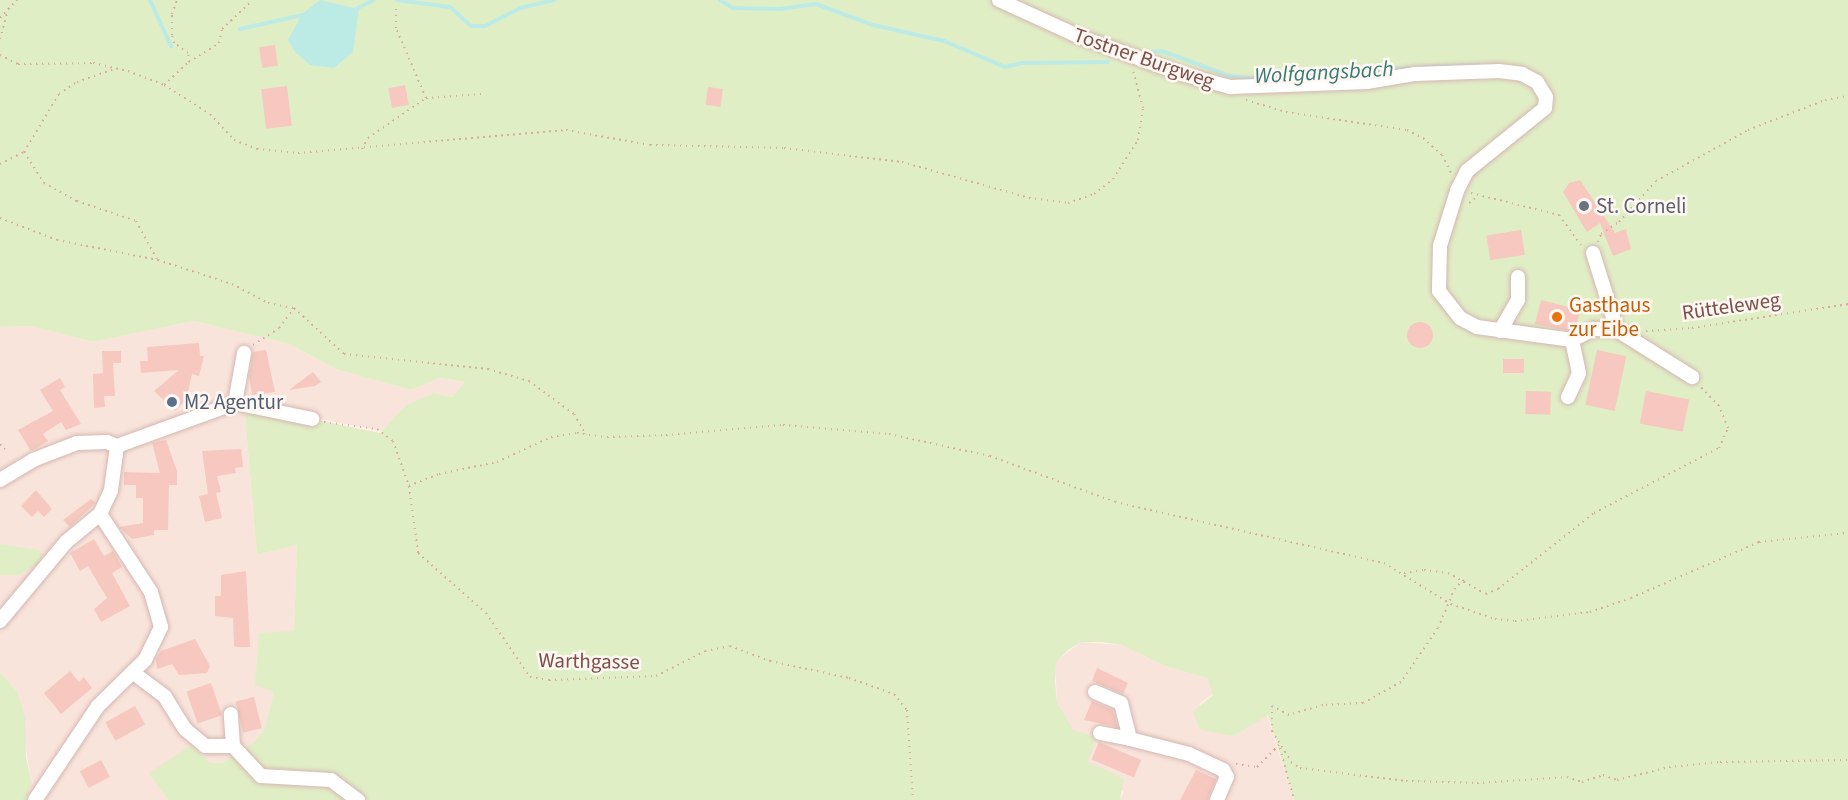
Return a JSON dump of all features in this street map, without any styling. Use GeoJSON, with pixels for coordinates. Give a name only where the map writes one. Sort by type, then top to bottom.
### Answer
{"type":"FeatureCollection","features":[{"type":"Feature","properties":{"kind":"street","name":"Tostner Burgweg"},"geometry":{"type":"LineString","coordinates":[[999,0],[1182,74],[1230,87],[1367,82],[1415,74],[1499,70],[1522,74],[1537,82],[1546,97],[1545,108],[1467,171],[1457,191],[1440,246],[1439,291],[1460,318],[1477,327],[1572,340]]}},
{"type":"Feature","properties":{"kind":"street"},"geometry":{"type":"LineString","coordinates":[[1593,253],[1617,330]]}},
{"type":"Feature","properties":{"kind":"street"},"geometry":{"type":"LineString","coordinates":[[1500,331],[1518,300],[1518,277]]}},
{"type":"Feature","properties":{"kind":"street"},"geometry":{"type":"LineString","coordinates":[[1568,398],[1579,373],[1572,340],[1594,328],[1617,330],[1692,377]]}},
{"type":"Feature","properties":{"kind":"street"},"geometry":{"type":"LineString","coordinates":[[235,403],[244,353]]}},
{"type":"Feature","properties":{"kind":"street"},"geometry":{"type":"LineString","coordinates":[[0,480],[33,460],[77,443],[107,442],[117,446],[235,403],[312,419]]}},
{"type":"Feature","properties":{"kind":"street"},"geometry":{"type":"LineString","coordinates":[[0,621],[66,542],[100,513],[111,490],[117,446]]}},
{"type":"Feature","properties":{"kind":"street"},"geometry":{"type":"LineString","coordinates":[[35,800],[98,706],[135,674],[153,644],[160,627],[160,617],[132,558],[100,513]]}},
{"type":"Feature","properties":{"kind":"street"},"geometry":{"type":"LineString","coordinates":[[135,674],[165,696],[199,742],[215,748],[232,746]]}},
{"type":"Feature","properties":{"kind":"street"},"geometry":{"type":"LineString","coordinates":[[1095,692],[1121,703],[1130,739]]}},
{"type":"Feature","properties":{"kind":"street"},"geometry":{"type":"LineString","coordinates":[[231,714],[232,746],[261,776],[331,780],[358,800]]}},
{"type":"Feature","properties":{"kind":"street"},"geometry":{"type":"LineString","coordinates":[[1100,733],[1189,754],[1223,770],[1230,776],[1217,800]]}},
{"type":"Feature","properties":{"kind":"path"},"geometry":{"type":"LineString","coordinates":[[0,18],[17,0]]}},
{"type":"Feature","properties":{"kind":"path"},"geometry":{"type":"LineString","coordinates":[[177,0],[172,14],[172,35],[174,43],[188,53],[189,62]]}},
{"type":"Feature","properties":{"kind":"path"},"geometry":{"type":"LineString","coordinates":[[164,85],[189,62],[219,43],[222,29],[253,0]]}},
{"type":"Feature","properties":{"kind":"path"},"geometry":{"type":"LineString","coordinates":[[396,3],[396,28],[426,98]]}},
{"type":"Feature","properties":{"kind":"path"},"geometry":{"type":"LineString","coordinates":[[0,39],[7,13]]}},
{"type":"Feature","properties":{"kind":"path"},"geometry":{"type":"LineString","coordinates":[[0,56],[18,64],[93,63],[118,68],[164,85],[210,114],[242,145],[298,153],[566,130],[650,145],[784,148],[902,162],[1029,198],[1068,203],[1089,197],[1113,179],[1138,140],[1143,108],[1129,54]]}},
{"type":"Feature","properties":{"kind":"path"},"geometry":{"type":"LineString","coordinates":[[0,164],[24,152],[59,94],[77,82],[118,68]]}},
{"type":"Feature","properties":{"kind":"path"},"geometry":{"type":"LineString","coordinates":[[1230,87],[1252,103],[1286,112],[1407,130],[1423,138],[1442,155],[1457,191],[1559,215],[1574,241],[1593,253],[1600,234],[1619,222],[1656,181],[1748,130],[1825,100],[1848,96]]}},
{"type":"Feature","properties":{"kind":"path"},"geometry":{"type":"LineString","coordinates":[[362,149],[368,138],[426,98],[482,94]]}},
{"type":"Feature","properties":{"kind":"path"},"geometry":{"type":"LineString","coordinates":[[24,152],[44,183],[77,201],[136,221],[158,260]]}},
{"type":"Feature","properties":{"kind":"path"},"geometry":{"type":"LineString","coordinates":[[1466,205],[1479,195]]}},
{"type":"Feature","properties":{"kind":"path"},"geometry":{"type":"LineString","coordinates":[[0,218],[57,240],[158,260],[232,284],[268,303],[294,308],[344,354],[488,369],[529,381],[574,414],[586,435]]}},
{"type":"Feature","properties":{"kind":"path","name":"Rütteleweg"},"geometry":{"type":"LineString","coordinates":[[1641,331],[1692,328],[1848,304]]}},
{"type":"Feature","properties":{"kind":"path"},"geometry":{"type":"LineString","coordinates":[[266,337],[289,319],[294,308]]}},
{"type":"Feature","properties":{"kind":"path"},"geometry":{"type":"LineString","coordinates":[[1404,573],[1424,570],[1464,580],[1486,594],[1498,589],[1594,513],[1719,448],[1728,428],[1719,406],[1692,377]]}},
{"type":"Feature","properties":{"kind":"path","name":"Warthgasse"},"geometry":{"type":"LineString","coordinates":[[312,419],[370,427],[388,436],[401,455],[409,486],[418,553],[486,613],[530,677],[549,680],[656,676],[705,651],[730,646],[770,661],[849,678],[894,694],[907,710],[913,800]]}},
{"type":"Feature","properties":{"kind":"path"},"geometry":{"type":"LineString","coordinates":[[409,486],[439,474],[497,462],[551,437],[577,433],[666,435],[716,428],[783,425],[889,434],[990,456],[1115,502],[1384,563],[1404,573],[1451,604],[1495,619],[1561,618],[1631,598],[1759,542],[1848,533]]}},
{"type":"Feature","properties":{"kind":"path"},"geometry":{"type":"LineString","coordinates":[[0,444],[5,449]]}},
{"type":"Feature","properties":{"kind":"path"},"geometry":{"type":"LineString","coordinates":[[1294,800],[1279,745],[1272,731],[1272,706],[1289,715],[1323,705],[1362,703],[1401,682],[1451,604],[1455,588],[1464,580]]}},
{"type":"Feature","properties":{"kind":"path"},"geometry":{"type":"LineString","coordinates":[[1279,745],[1300,768],[1406,781],[1477,783],[1567,777],[1582,782],[1603,776],[1617,780],[1669,767],[1720,762],[1848,760]]}},
{"type":"Feature","properties":{"kind":"path"},"geometry":{"type":"LineString","coordinates":[[1230,776],[1236,764],[1257,767],[1279,745]]}},
{"type":"Feature","properties":{"kind":"shaded area"},"geometry":{"type":"Polygon","coordinates":[[[194,321],[289,344],[338,370],[411,390],[440,378],[465,382],[452,397],[433,393],[406,405],[382,431],[244,404],[257,555],[297,545],[294,631],[265,728],[254,742],[222,763],[209,762],[191,745],[150,773],[168,800],[27,800],[31,781],[17,692],[0,672],[0,575],[19,575],[39,550],[0,544],[0,327],[31,326],[93,342],[194,321]]]}},
{"type":"Feature","properties":{"kind":"shaded area"},"geometry":{"type":"Polygon","coordinates":[[[1081,642],[1121,645],[1165,666],[1207,678],[1213,694],[1199,704],[1220,733],[1234,736],[1267,715],[1294,800],[1120,800],[1124,792],[1087,762],[1057,702],[1055,662],[1081,642]]]}},
{"type":"Feature","properties":{"kind":"green space"},"geometry":{"type":"Polygon","coordinates":[[[0,0],[1848,0],[1848,800],[1294,800],[1268,715],[1234,736],[1205,731],[1198,727],[1193,711],[1213,695],[1207,678],[1165,666],[1121,645],[1081,642],[1068,650],[1056,662],[1057,702],[1073,730],[1097,737],[1088,762],[1124,778],[1120,800],[168,800],[149,773],[191,745],[209,762],[222,763],[254,742],[265,728],[274,692],[255,685],[259,633],[294,631],[297,545],[257,555],[244,405],[380,433],[406,405],[433,393],[452,397],[465,382],[440,378],[411,390],[338,370],[289,344],[194,321],[93,342],[31,326],[0,327],[0,0]]]}},
{"type":"Feature","properties":{"kind":"green space"},"geometry":{"type":"Polygon","coordinates":[[[0,544],[40,550],[43,561],[19,575],[0,575],[0,544]]]}},
{"type":"Feature","properties":{"kind":"green space"},"geometry":{"type":"Polygon","coordinates":[[[0,672],[17,692],[25,717],[26,757],[31,781],[27,800],[0,800],[0,672]]]}},
{"type":"Feature","properties":{"kind":"water"},"geometry":{"type":"Polygon","coordinates":[[[320,0],[359,9],[353,52],[334,68],[310,65],[295,52],[288,40],[302,14],[320,0]]]}},
{"type":"Feature","properties":{"kind":"building"},"geometry":{"type":"Polygon","coordinates":[[[275,45],[278,66],[262,68],[259,47],[275,45]]]}},
{"type":"Feature","properties":{"kind":"building"},"geometry":{"type":"Polygon","coordinates":[[[405,85],[409,105],[392,108],[388,88],[405,85]]]}},
{"type":"Feature","properties":{"kind":"building"},"geometry":{"type":"Polygon","coordinates":[[[287,86],[292,126],[266,129],[261,89],[287,86]]]}},
{"type":"Feature","properties":{"kind":"building"},"geometry":{"type":"Polygon","coordinates":[[[708,87],[723,89],[720,107],[705,105],[708,87]]]}},
{"type":"Feature","properties":{"kind":"building","name":"St. Corneli"},"geometry":{"type":"Polygon","coordinates":[[[1580,180],[1615,233],[1626,229],[1631,249],[1613,256],[1600,223],[1587,232],[1563,192],[1569,183],[1580,180]]]}},
{"type":"Feature","properties":{"kind":"building"},"geometry":{"type":"Polygon","coordinates":[[[1521,230],[1525,255],[1490,260],[1486,235],[1521,230]]]}},
{"type":"Feature","properties":{"kind":"building","name":"Gasthaus zur Eibe"},"geometry":{"type":"Polygon","coordinates":[[[1541,300],[1580,310],[1576,328],[1570,331],[1535,324],[1541,300]]]}},
{"type":"Feature","properties":{"kind":"building"},"geometry":{"type":"Polygon","coordinates":[[[1420,322],[1429,326],[1433,335],[1429,344],[1420,348],[1411,344],[1407,335],[1411,326],[1420,322]]]}},
{"type":"Feature","properties":{"kind":"building"},"geometry":{"type":"Polygon","coordinates":[[[199,343],[200,356],[204,356],[199,376],[192,374],[188,392],[191,395],[175,411],[154,391],[179,370],[141,373],[140,361],[148,361],[147,347],[199,343]]]}},
{"type":"Feature","properties":{"kind":"building"},"geometry":{"type":"Polygon","coordinates":[[[266,350],[275,392],[252,395],[249,376],[253,352],[266,350]]]}},
{"type":"Feature","properties":{"kind":"building"},"geometry":{"type":"Polygon","coordinates":[[[1597,350],[1626,356],[1615,411],[1585,405],[1597,350]]]}},
{"type":"Feature","properties":{"kind":"building"},"geometry":{"type":"Polygon","coordinates":[[[102,351],[121,351],[121,363],[113,363],[115,396],[104,396],[105,407],[94,408],[93,374],[103,373],[102,351]]]}},
{"type":"Feature","properties":{"kind":"building"},"geometry":{"type":"Polygon","coordinates":[[[1503,359],[1524,359],[1524,373],[1503,373],[1503,359]]]}},
{"type":"Feature","properties":{"kind":"building"},"geometry":{"type":"Polygon","coordinates":[[[313,372],[321,382],[315,386],[289,390],[313,372]]]}},
{"type":"Feature","properties":{"kind":"building"},"geometry":{"type":"Polygon","coordinates":[[[60,378],[65,387],[60,390],[81,424],[66,430],[61,422],[43,434],[48,441],[31,451],[18,430],[53,411],[40,390],[60,378]]]}},
{"type":"Feature","properties":{"kind":"building"},"geometry":{"type":"Polygon","coordinates":[[[1526,391],[1551,392],[1550,415],[1525,414],[1526,391]]]}},
{"type":"Feature","properties":{"kind":"building"},"geometry":{"type":"Polygon","coordinates":[[[1646,391],[1689,399],[1683,432],[1640,423],[1646,391]]]}},
{"type":"Feature","properties":{"kind":"building"},"geometry":{"type":"Polygon","coordinates":[[[166,440],[177,471],[177,485],[169,485],[168,530],[154,530],[154,535],[132,539],[119,527],[143,523],[143,498],[136,498],[136,485],[124,485],[124,472],[160,473],[152,443],[166,440]]]}},
{"type":"Feature","properties":{"kind":"building"},"geometry":{"type":"Polygon","coordinates":[[[241,449],[243,467],[235,468],[236,473],[217,476],[221,492],[216,493],[222,518],[205,522],[199,496],[208,494],[202,451],[241,449]]]}},
{"type":"Feature","properties":{"kind":"building"},"geometry":{"type":"Polygon","coordinates":[[[36,490],[52,509],[44,517],[38,511],[32,517],[21,506],[36,490]]]}},
{"type":"Feature","properties":{"kind":"building"},"geometry":{"type":"Polygon","coordinates":[[[91,499],[95,503],[70,527],[63,520],[91,499]]]}},
{"type":"Feature","properties":{"kind":"building"},"geometry":{"type":"Polygon","coordinates":[[[94,539],[104,556],[113,551],[122,567],[112,573],[130,606],[101,622],[94,609],[107,598],[88,566],[80,571],[70,553],[94,539]]]}},
{"type":"Feature","properties":{"kind":"building"},"geometry":{"type":"Polygon","coordinates":[[[246,571],[250,647],[238,647],[234,646],[233,618],[215,616],[215,596],[221,596],[221,575],[246,571]]]}},
{"type":"Feature","properties":{"kind":"building"},"geometry":{"type":"Polygon","coordinates":[[[195,639],[210,666],[207,673],[179,675],[172,664],[157,669],[156,659],[161,651],[195,639]]]}},
{"type":"Feature","properties":{"kind":"building"},"geometry":{"type":"Polygon","coordinates":[[[1097,668],[1128,683],[1123,694],[1092,681],[1097,668]]]}},
{"type":"Feature","properties":{"kind":"building"},"geometry":{"type":"Polygon","coordinates":[[[70,671],[79,682],[84,677],[92,688],[61,714],[44,693],[70,671]]]}},
{"type":"Feature","properties":{"kind":"building"},"geometry":{"type":"Polygon","coordinates":[[[211,683],[222,715],[197,724],[186,691],[211,683]]]}},
{"type":"Feature","properties":{"kind":"building"},"geometry":{"type":"Polygon","coordinates":[[[254,697],[262,728],[243,733],[236,702],[254,697]]]}},
{"type":"Feature","properties":{"kind":"building"},"geometry":{"type":"Polygon","coordinates":[[[1092,701],[1113,710],[1118,727],[1084,720],[1092,701]]]}},
{"type":"Feature","properties":{"kind":"building"},"geometry":{"type":"Polygon","coordinates":[[[135,706],[145,724],[115,741],[105,722],[135,706]]]}},
{"type":"Feature","properties":{"kind":"building"},"geometry":{"type":"Polygon","coordinates":[[[1099,742],[1141,760],[1134,777],[1092,759],[1099,742]]]}},
{"type":"Feature","properties":{"kind":"building"},"geometry":{"type":"Polygon","coordinates":[[[101,760],[110,777],[89,788],[80,771],[101,760]]]}},
{"type":"Feature","properties":{"kind":"building"},"geometry":{"type":"Polygon","coordinates":[[[1196,770],[1216,779],[1208,800],[1180,800],[1196,770]]]}},
{"type":"Feature","properties":{"kind":"waterway","name":"Wolfgangsbach"},"geometry":{"type":"LineString","coordinates":[[150,0],[171,46]]}},
{"type":"Feature","properties":{"kind":"waterway","name":"Wolfgangsbach"},"geometry":{"type":"LineString","coordinates":[[356,9],[374,0]]}},
{"type":"Feature","properties":{"kind":"waterway","name":"Wolfgangsbach"},"geometry":{"type":"LineString","coordinates":[[397,0],[450,7],[471,26],[485,26],[520,8],[554,0]]}},
{"type":"Feature","properties":{"kind":"waterway","name":"Wolfgangsbach"},"geometry":{"type":"LineString","coordinates":[[720,0],[733,8],[780,9],[816,4],[873,25],[944,41],[1005,67],[1022,63],[1108,62]]}},
{"type":"Feature","properties":{"kind":"waterway","name":"Wolfgangsbach"},"geometry":{"type":"LineString","coordinates":[[240,29],[307,14]]}},
{"type":"Feature","properties":{"kind":"waterway","name":"Wolfgangsbach"},"geometry":{"type":"LineString","coordinates":[[1150,52],[1162,51],[1230,76],[1249,78],[1409,68]]}},
{"type":"Feature","properties":{"kind":"waterway","name":"Wolfgangsbach"},"geometry":{"type":"LineString","coordinates":[[1422,67],[1478,65]]}},
{"type":"Feature","properties":{"kind":"place","name":"St. Corneli"},"geometry":{"type":"Point","coordinates":[1584,206]}},
{"type":"Feature","properties":{"kind":"place","name":"Gasthaus zur Eibe"},"geometry":{"type":"Point","coordinates":[1557,317]}},
{"type":"Feature","properties":{"kind":"place","name":"M2 Agentur"},"geometry":{"type":"Point","coordinates":[172,402]}}]}
